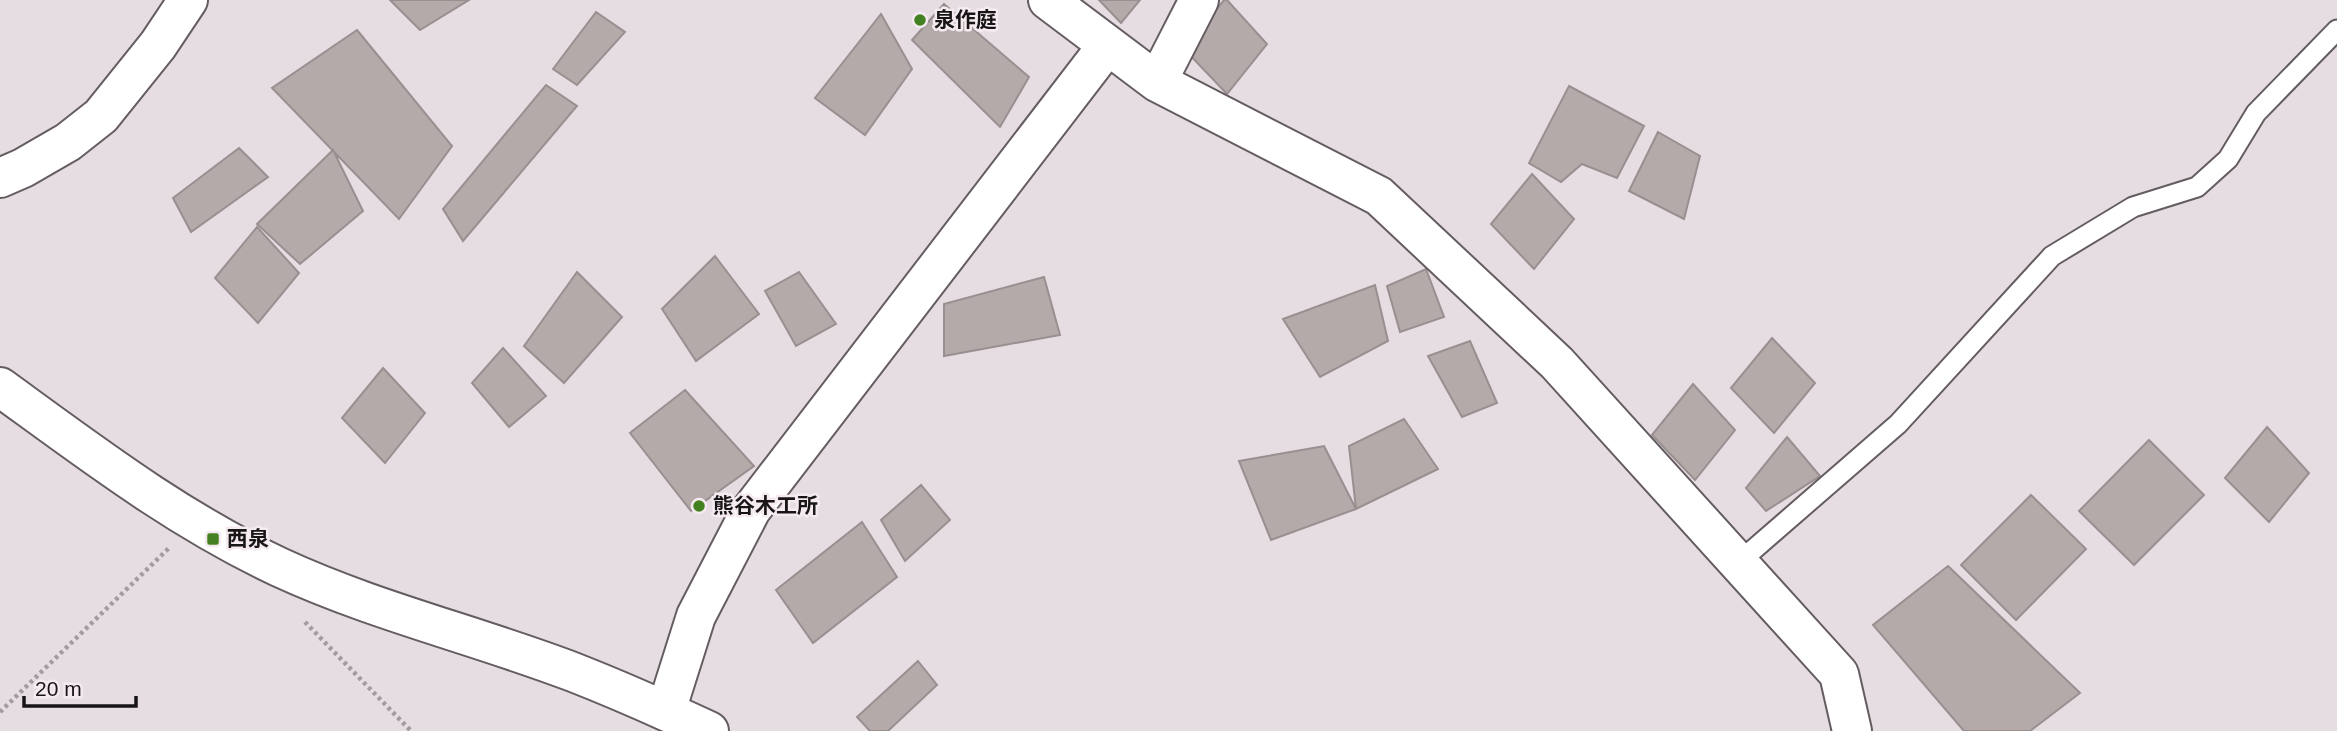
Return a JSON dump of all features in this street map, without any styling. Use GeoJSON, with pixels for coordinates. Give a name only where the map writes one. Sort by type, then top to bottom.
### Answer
{"type":"FeatureCollection","features":[{"type":"Feature","properties":{"kind":"street"},"geometry":{"type":"LineString","coordinates":[[0,178],[68,142],[101,116],[159,46],[188,0]]}},
{"type":"Feature","properties":{"kind":"street"},"geometry":{"type":"LineString","coordinates":[[1048,0],[1157,82],[1379,196],[1557,363],[1839,674],[1852,731]]}},
{"type":"Feature","properties":{"kind":"street"},"geometry":{"type":"LineString","coordinates":[[1157,82],[1199,0]]}},
{"type":"Feature","properties":{"kind":"street"},"geometry":{"type":"LineString","coordinates":[[666,711],[696,617],[751,510],[1107,46]]}},
{"type":"Feature","properties":{"kind":"street"},"geometry":{"type":"LineString","coordinates":[[0,387],[149,495],[194,523],[280,567],[373,606],[572,671],[709,731]]}},
{"type":"Feature","properties":{"kind":"lane"},"geometry":{"type":"LineString","coordinates":[[1738,563],[1898,424],[2052,256],[2133,207],[2197,187],[2228,159],[2256,113],[2337,30]]}},
{"type":"Feature","properties":{"kind":"path"},"geometry":{"type":"LineString","coordinates":[[0,712],[194,523]]}},
{"type":"Feature","properties":{"kind":"path"},"geometry":{"type":"LineString","coordinates":[[280,567],[301,618],[411,731]]}},
{"type":"Feature","properties":{"kind":"building"},"geometry":{"type":"Polygon","coordinates":[[[390,0],[469,0],[420,30],[390,0]]]}},
{"type":"Feature","properties":{"kind":"building"},"geometry":{"type":"Polygon","coordinates":[[[1099,0],[1140,0],[1121,23],[1099,0]]]}},
{"type":"Feature","properties":{"kind":"building"},"geometry":{"type":"Polygon","coordinates":[[[1224,0],[1227,0],[1267,44],[1227,94],[1184,49],[1224,0]]]}},
{"type":"Feature","properties":{"kind":"building"},"geometry":{"type":"Polygon","coordinates":[[[944,4],[1029,77],[1000,127],[912,40],[944,4]]]}},
{"type":"Feature","properties":{"kind":"building"},"geometry":{"type":"Polygon","coordinates":[[[596,12],[625,32],[577,85],[553,69],[596,12]]]}},
{"type":"Feature","properties":{"kind":"building"},"geometry":{"type":"Polygon","coordinates":[[[881,14],[912,69],[865,135],[815,98],[881,14]]]}},
{"type":"Feature","properties":{"kind":"building"},"geometry":{"type":"Polygon","coordinates":[[[357,30],[452,146],[399,219],[272,88],[357,30]]]}},
{"type":"Feature","properties":{"kind":"building"},"geometry":{"type":"Polygon","coordinates":[[[546,85],[577,106],[463,241],[443,209],[546,85]]]}},
{"type":"Feature","properties":{"kind":"building"},"geometry":{"type":"Polygon","coordinates":[[[1569,86],[1644,126],[1617,178],[1582,164],[1561,182],[1529,163],[1569,86]]]}},
{"type":"Feature","properties":{"kind":"building"},"geometry":{"type":"Polygon","coordinates":[[[1658,132],[1700,156],[1684,219],[1629,191],[1658,132]]]}},
{"type":"Feature","properties":{"kind":"building"},"geometry":{"type":"Polygon","coordinates":[[[239,148],[268,177],[191,232],[173,198],[239,148]]]}},
{"type":"Feature","properties":{"kind":"building"},"geometry":{"type":"Polygon","coordinates":[[[333,150],[363,211],[300,264],[257,224],[333,150]]]}},
{"type":"Feature","properties":{"kind":"building"},"geometry":{"type":"Polygon","coordinates":[[[1532,174],[1574,219],[1534,269],[1491,224],[1532,174]]]}},
{"type":"Feature","properties":{"kind":"building"},"geometry":{"type":"Polygon","coordinates":[[[257,227],[299,273],[258,323],[215,278],[257,227]]]}},
{"type":"Feature","properties":{"kind":"building"},"geometry":{"type":"Polygon","coordinates":[[[715,256],[759,314],[696,361],[662,309],[715,256]]]}},
{"type":"Feature","properties":{"kind":"building"},"geometry":{"type":"Polygon","coordinates":[[[1426,269],[1444,317],[1400,332],[1387,286],[1426,269]]]}},
{"type":"Feature","properties":{"kind":"building"},"geometry":{"type":"Polygon","coordinates":[[[577,272],[622,317],[564,383],[524,346],[577,272]]]}},
{"type":"Feature","properties":{"kind":"building"},"geometry":{"type":"Polygon","coordinates":[[[799,272],[836,324],[796,346],[765,291],[799,272]]]}},
{"type":"Feature","properties":{"kind":"building"},"geometry":{"type":"Polygon","coordinates":[[[1044,277],[1060,335],[944,356],[944,304],[1044,277]]]}},
{"type":"Feature","properties":{"kind":"building"},"geometry":{"type":"Polygon","coordinates":[[[1375,285],[1388,341],[1320,377],[1283,319],[1375,285]]]}},
{"type":"Feature","properties":{"kind":"building"},"geometry":{"type":"Polygon","coordinates":[[[1772,338],[1815,383],[1774,433],[1731,388],[1772,338]]]}},
{"type":"Feature","properties":{"kind":"building"},"geometry":{"type":"Polygon","coordinates":[[[1470,341],[1497,403],[1462,417],[1428,356],[1470,341]]]}},
{"type":"Feature","properties":{"kind":"building"},"geometry":{"type":"Polygon","coordinates":[[[503,348],[546,396],[509,427],[472,383],[503,348]]]}},
{"type":"Feature","properties":{"kind":"building"},"geometry":{"type":"Polygon","coordinates":[[[383,368],[425,413],[385,463],[342,418],[383,368]]]}},
{"type":"Feature","properties":{"kind":"building"},"geometry":{"type":"Polygon","coordinates":[[[1693,384],[1735,430],[1695,480],[1652,435],[1693,384]]]}},
{"type":"Feature","properties":{"kind":"building"},"geometry":{"type":"Polygon","coordinates":[[[685,390],[754,466],[691,511],[630,433],[685,390]]]}},
{"type":"Feature","properties":{"kind":"building"},"geometry":{"type":"Polygon","coordinates":[[[1404,419],[1438,469],[1356,509],[1349,446],[1404,419]]]}},
{"type":"Feature","properties":{"kind":"building"},"geometry":{"type":"Polygon","coordinates":[[[2267,427],[2309,473],[2269,522],[2225,478],[2267,427]]]}},
{"type":"Feature","properties":{"kind":"building"},"geometry":{"type":"Polygon","coordinates":[[[1787,437],[1820,476],[1766,511],[1746,488],[1787,437]]]}},
{"type":"Feature","properties":{"kind":"building"},"geometry":{"type":"Polygon","coordinates":[[[2149,440],[2204,495],[2134,565],[2079,511],[2149,440]]]}},
{"type":"Feature","properties":{"kind":"building"},"geometry":{"type":"Polygon","coordinates":[[[1324,446],[1356,509],[1271,540],[1239,461],[1324,446]]]}},
{"type":"Feature","properties":{"kind":"building"},"geometry":{"type":"Polygon","coordinates":[[[921,485],[950,520],[905,561],[881,520],[921,485]]]}},
{"type":"Feature","properties":{"kind":"building"},"geometry":{"type":"Polygon","coordinates":[[[2031,495],[2086,549],[2016,620],[1961,565],[2031,495]]]}},
{"type":"Feature","properties":{"kind":"building"},"geometry":{"type":"Polygon","coordinates":[[[862,522],[897,577],[813,643],[776,590],[862,522]]]}},
{"type":"Feature","properties":{"kind":"building"},"geometry":{"type":"Polygon","coordinates":[[[1948,566],[2080,693],[2030,731],[1964,731],[1873,625],[1948,566]]]}},
{"type":"Feature","properties":{"kind":"building"},"geometry":{"type":"Polygon","coordinates":[[[918,661],[937,685],[888,731],[870,731],[857,717],[918,661]]]}},
{"type":"Feature","properties":{"kind":"place","name":"泉作庭"},"geometry":{"type":"Point","coordinates":[920,20]}},
{"type":"Feature","properties":{"kind":"place","name":"熊谷木工所"},"geometry":{"type":"Point","coordinates":[699,506]}},
{"type":"Feature","properties":{"kind":"place","name":"西泉"},"geometry":{"type":"Point","coordinates":[213,539]}}]}
